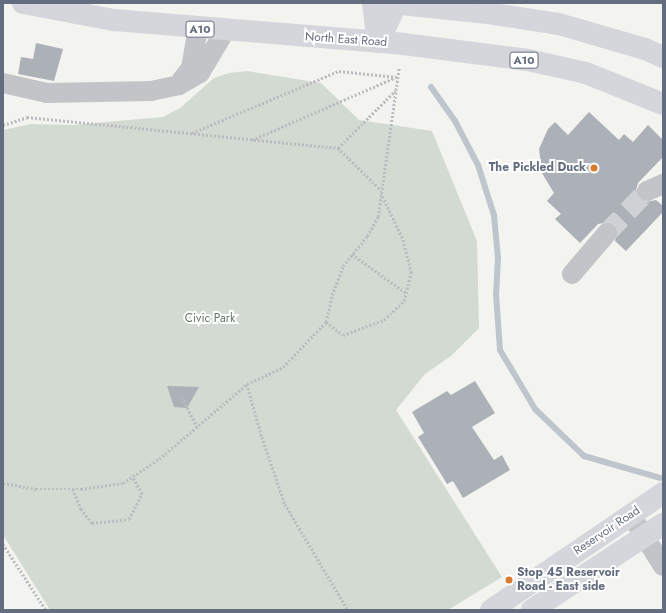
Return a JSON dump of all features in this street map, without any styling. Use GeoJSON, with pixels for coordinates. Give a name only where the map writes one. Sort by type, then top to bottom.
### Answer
{"type":"FeatureCollection","features":[{"type":"Feature","properties":{"kind":"main road","name":"North East Road"},"geometry":{"type":"LineString","coordinates":[[23,3],[114,20],[198,29],[378,42],[459,50],[579,71],[663,104]]}},
{"type":"Feature","properties":{"kind":"main road"},"geometry":{"type":"LineString","coordinates":[[373,3],[378,42]]}},
{"type":"Feature","properties":{"kind":"main road"},"geometry":{"type":"LineString","coordinates":[[392,3],[439,5],[559,24],[645,49],[663,57]]}},
{"type":"Feature","properties":{"kind":"main road"},"geometry":{"type":"LineString","coordinates":[[378,42],[397,3]]}},
{"type":"Feature","properties":{"kind":"main road","name":"Reservoir Road"},"geometry":{"type":"LineString","coordinates":[[490,610],[663,492]]}},
{"type":"Feature","properties":{"kind":"main road","name":"Reservoir Road"},"geometry":{"type":"LineString","coordinates":[[532,610],[663,524]]}},
{"type":"Feature","properties":{"kind":"street"},"geometry":{"type":"LineString","coordinates":[[179,85],[191,68],[198,29]]}},
{"type":"Feature","properties":{"kind":"street"},"geometry":{"type":"LineString","coordinates":[[3,83],[48,93],[151,91],[179,85],[200,73],[225,31]]}},
{"type":"Feature","properties":{"kind":"street"},"geometry":{"type":"LineString","coordinates":[[572,274],[607,233]]}},
{"type":"Feature","properties":{"kind":"street"},"geometry":{"type":"LineString","coordinates":[[632,514],[663,566]]}},
{"type":"Feature","properties":{"kind":"path"},"geometry":{"type":"LineString","coordinates":[[3,483],[36,488],[73,489],[123,482],[159,459],[247,384],[282,367],[326,322],[332,295],[343,266],[378,217],[399,68]]}},
{"type":"Feature","properties":{"kind":"path"},"geometry":{"type":"LineString","coordinates":[[191,133],[339,71],[397,77]]}},
{"type":"Feature","properties":{"kind":"path"},"geometry":{"type":"LineString","coordinates":[[251,140],[397,77]]}},
{"type":"Feature","properties":{"kind":"path"},"geometry":{"type":"LineString","coordinates":[[338,148],[395,91]]}},
{"type":"Feature","properties":{"kind":"path"},"geometry":{"type":"LineString","coordinates":[[3,125],[27,118],[338,148],[381,192],[402,238],[411,273],[404,301],[384,320],[343,335],[326,322]]}},
{"type":"Feature","properties":{"kind":"path"},"geometry":{"type":"LineString","coordinates":[[352,254],[406,293]]}},
{"type":"Feature","properties":{"kind":"path"},"geometry":{"type":"LineString","coordinates":[[247,384],[262,437],[285,504],[348,610]]}},
{"type":"Feature","properties":{"kind":"path"},"geometry":{"type":"LineString","coordinates":[[182,397],[197,426]]}},
{"type":"Feature","properties":{"kind":"path"},"geometry":{"type":"LineString","coordinates":[[73,489],[81,509],[92,523],[129,519],[142,494],[132,476]]}},
{"type":"Feature","properties":{"kind":"path"},"geometry":{"type":"LineString","coordinates":[[3,544],[46,610]]}},
{"type":"Feature","properties":{"kind":"green space","name":"Civic Park"},"geometry":{"type":"Polygon","coordinates":[[[247,71],[321,83],[359,120],[432,131],[477,241],[479,328],[451,356],[425,374],[396,410],[502,577],[448,610],[50,610],[3,535],[3,130],[31,124],[73,125],[163,117],[180,108],[214,78],[229,73],[247,71]]]}},
{"type":"Feature","properties":{"kind":"building"},"geometry":{"type":"Polygon","coordinates":[[[36,43],[63,49],[54,81],[18,74],[21,57],[33,59],[36,43]]]}},
{"type":"Feature","properties":{"kind":"building"},"geometry":{"type":"Polygon","coordinates":[[[589,112],[619,140],[624,134],[633,142],[648,125],[663,140],[663,157],[638,183],[636,190],[641,200],[646,202],[656,200],[663,206],[663,212],[626,251],[615,241],[618,230],[609,222],[598,224],[580,243],[555,219],[561,214],[547,201],[554,193],[542,173],[539,149],[548,129],[555,122],[568,135],[589,112]]]}},
{"type":"Feature","properties":{"kind":"building"},"geometry":{"type":"Polygon","coordinates":[[[475,381],[495,413],[472,427],[494,460],[502,455],[510,470],[463,498],[453,481],[447,484],[418,437],[424,433],[412,412],[447,391],[451,395],[475,381]]]}},
{"type":"Feature","properties":{"kind":"building"},"geometry":{"type":"Polygon","coordinates":[[[167,386],[199,387],[187,408],[174,407],[167,386]]]}},
{"type":"Feature","properties":{"kind":"waterway"},"geometry":{"type":"LineString","coordinates":[[431,87],[455,121],[478,165],[494,215],[498,258],[496,294],[500,350],[535,409],[584,456],[660,478]]}},
{"type":"Feature","properties":{"kind":"tunnel"},"geometry":{"type":"LineString","coordinates":[[607,233],[647,191]]}},
{"type":"Feature","properties":{"kind":"place","name":"The Pickled Duck"},"geometry":{"type":"Point","coordinates":[594,168]}},
{"type":"Feature","properties":{"kind":"place","name":"Stop 45 Reservoir Road - East side"},"geometry":{"type":"Point","coordinates":[509,580]}}]}
